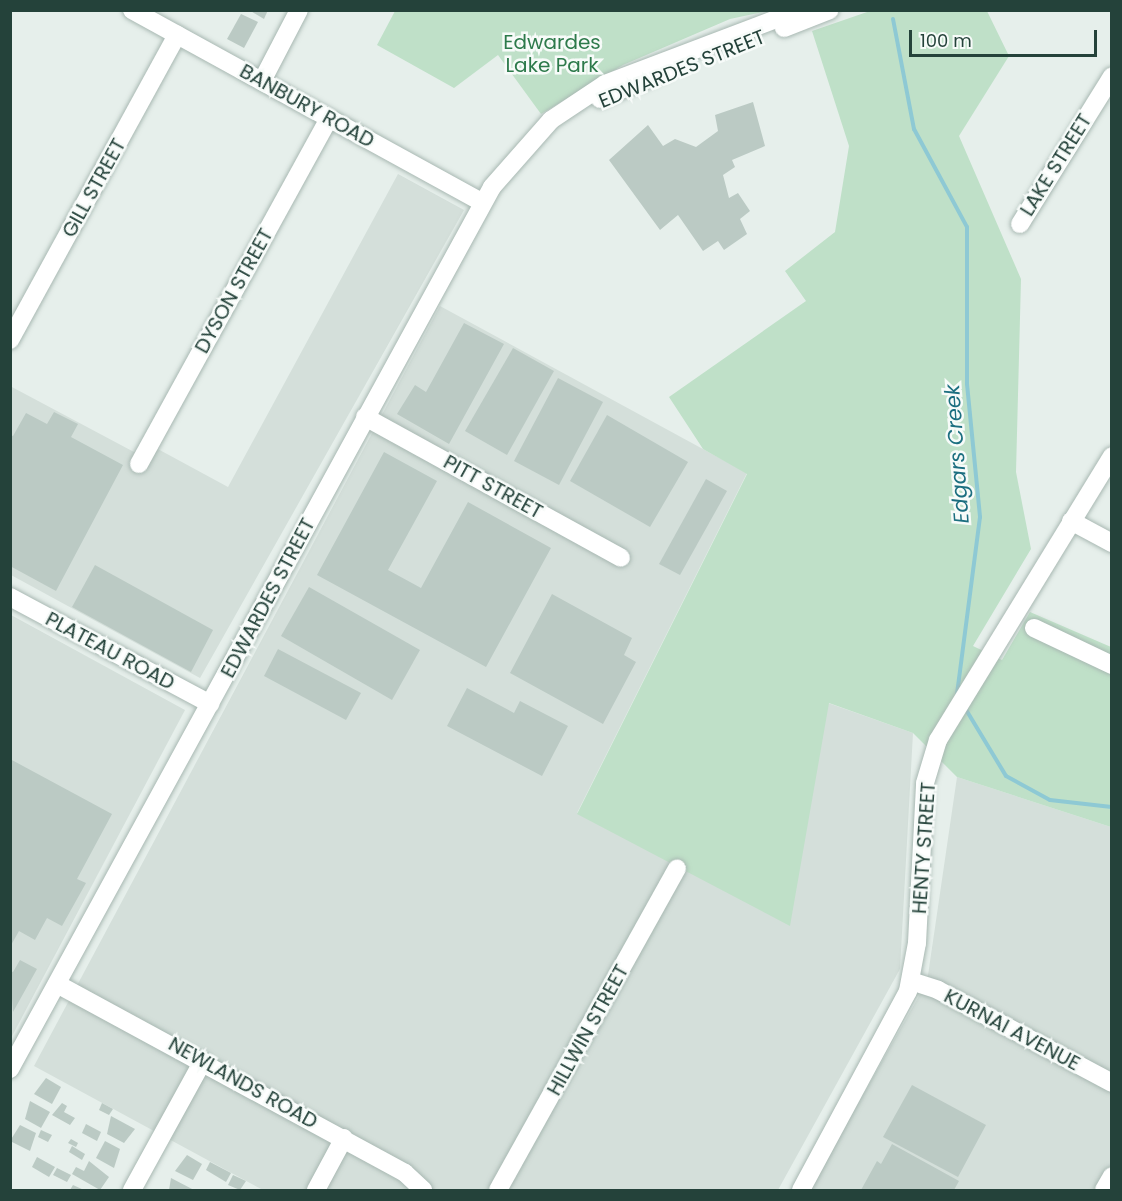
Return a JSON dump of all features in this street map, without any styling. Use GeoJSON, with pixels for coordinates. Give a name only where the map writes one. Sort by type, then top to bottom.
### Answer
{"type":"FeatureCollection","features":[{"type":"Feature","properties":{"kind":"street","name":"BANBURY ROAD"},"geometry":{"type":"LineString","coordinates":[[132,10],[481,202]]}},
{"type":"Feature","properties":{"kind":"street"},"geometry":{"type":"LineString","coordinates":[[262,81],[299,10]]}},
{"type":"Feature","properties":{"kind":"street","name":"EDWARDES STREET"},"geometry":{"type":"LineString","coordinates":[[10,1069],[481,202],[537,135],[560,112],[625,73],[800,10]]}},
{"type":"Feature","properties":{"kind":"street","name":"EDWARDES STREET"},"geometry":{"type":"LineString","coordinates":[[537,135],[630,85],[830,10]]}},
{"type":"Feature","properties":{"kind":"street","name":"GILL STREET"},"geometry":{"type":"LineString","coordinates":[[10,340],[177,35]]}},
{"type":"Feature","properties":{"kind":"street","name":"LAKE STREET"},"geometry":{"type":"LineString","coordinates":[[1020,224],[1112,76]]}},
{"type":"Feature","properties":{"kind":"street","name":"DYSON STREET"},"geometry":{"type":"LineString","coordinates":[[139,464],[329,119]]}},
{"type":"Feature","properties":{"kind":"street","name":"PITT STREET"},"geometry":{"type":"LineString","coordinates":[[365,417],[621,558]]}},
{"type":"Feature","properties":{"kind":"street","name":"HENTY STREET"},"geometry":{"type":"LineString","coordinates":[[801,1191],[901,1008],[911,981],[920,906],[926,783],[938,740],[1112,456]]}},
{"type":"Feature","properties":{"kind":"street"},"geometry":{"type":"LineString","coordinates":[[1071,521],[1112,543]]}},
{"type":"Feature","properties":{"kind":"street","name":"PLATEAU ROAD"},"geometry":{"type":"LineString","coordinates":[[10,597],[210,704]]}},
{"type":"Feature","properties":{"kind":"street"},"geometry":{"type":"LineString","coordinates":[[1034,628],[1112,665]]}},
{"type":"Feature","properties":{"kind":"street","name":"HILLWIN STREET"},"geometry":{"type":"LineString","coordinates":[[498,1191],[677,868]]}},
{"type":"Feature","properties":{"kind":"street","name":"KURNAI AVENUE"},"geometry":{"type":"LineString","coordinates":[[911,981],[938,990],[1112,1083]]}},
{"type":"Feature","properties":{"kind":"street","name":"NEWLANDS ROAD"},"geometry":{"type":"LineString","coordinates":[[57,984],[344,1138],[405,1173],[423,1191]]}},
{"type":"Feature","properties":{"kind":"street"},"geometry":{"type":"LineString","coordinates":[[132,1191],[203,1061]]}},
{"type":"Feature","properties":{"kind":"street"},"geometry":{"type":"LineString","coordinates":[[316,1191],[344,1138]]}},
{"type":"Feature","properties":{"kind":"street"},"geometry":{"type":"LineString","coordinates":[[1104,1191],[1112,1176]]}},
{"type":"Feature","properties":{"kind":"shaded area"},"geometry":{"type":"Polygon","coordinates":[[[398,174],[464,210],[200,678],[11,575],[10,386],[149,460],[156,448],[228,487],[398,174]]]}},
{"type":"Feature","properties":{"kind":"shaded area"},"geometry":{"type":"Polygon","coordinates":[[[440,306],[747,473],[577,813],[828,703],[913,733],[900,969],[778,1190],[263,1190],[34,1066],[440,306]]]}},
{"type":"Feature","properties":{"kind":"shaded area"},"geometry":{"type":"Polygon","coordinates":[[[11,615],[185,710],[11,1038],[11,615]]]}},
{"type":"Feature","properties":{"kind":"shaded area"},"geometry":{"type":"Polygon","coordinates":[[[957,777],[1111,827],[1111,1190],[809,1190],[927,982],[957,777]]]}},
{"type":"Feature","properties":{"kind":"green space","name":"Edwardes Lake Park"},"geometry":{"type":"Polygon","coordinates":[[[395,11],[767,11],[730,19],[623,65],[541,114],[498,55],[454,88],[377,45],[395,11]]]}},
{"type":"Feature","properties":{"kind":"green space"},"geometry":{"type":"Polygon","coordinates":[[[870,11],[987,11],[1009,56],[959,136],[1021,279],[1016,472],[1031,549],[973,646],[1002,660],[1030,612],[1111,647],[1111,827],[957,777],[913,733],[829,703],[790,926],[577,814],[747,474],[703,449],[669,397],[806,301],[785,271],[835,232],[849,146],[812,31],[870,11]]]}},
{"type":"Feature","properties":{"kind":"building"},"geometry":{"type":"Polygon","coordinates":[[[249,10],[268,10],[264,19],[249,10]]]}},
{"type":"Feature","properties":{"kind":"building"},"geometry":{"type":"Polygon","coordinates":[[[241,14],[258,22],[244,48],[227,39],[241,14]]]}},
{"type":"Feature","properties":{"kind":"building"},"geometry":{"type":"Polygon","coordinates":[[[753,102],[765,146],[732,160],[735,167],[723,175],[729,198],[738,193],[750,211],[740,219],[747,234],[724,250],[718,241],[703,251],[678,215],[660,230],[609,160],[648,125],[663,146],[675,139],[696,147],[718,131],[715,115],[753,102]]]}},
{"type":"Feature","properties":{"kind":"building"},"geometry":{"type":"Polygon","coordinates":[[[464,323],[504,344],[449,444],[397,414],[415,385],[426,392],[464,323]]]}},
{"type":"Feature","properties":{"kind":"building"},"geometry":{"type":"Polygon","coordinates":[[[513,348],[554,371],[507,455],[465,431],[513,348]]]}},
{"type":"Feature","properties":{"kind":"building"},"geometry":{"type":"Polygon","coordinates":[[[558,378],[603,402],[559,485],[514,461],[558,378]]]}},
{"type":"Feature","properties":{"kind":"building"},"geometry":{"type":"Polygon","coordinates":[[[54,412],[78,424],[71,437],[123,465],[56,591],[10,566],[10,435],[13,436],[26,413],[47,424],[54,412]]]}},
{"type":"Feature","properties":{"kind":"building"},"geometry":{"type":"Polygon","coordinates":[[[607,415],[688,462],[650,527],[570,481],[607,415]]]}},
{"type":"Feature","properties":{"kind":"building"},"geometry":{"type":"Polygon","coordinates":[[[384,452],[437,481],[388,570],[421,588],[468,502],[551,548],[486,667],[317,575],[384,452]]]}},
{"type":"Feature","properties":{"kind":"building"},"geometry":{"type":"Polygon","coordinates":[[[706,479],[727,491],[680,575],[659,564],[706,479]]]}},
{"type":"Feature","properties":{"kind":"building"},"geometry":{"type":"Polygon","coordinates":[[[95,565],[213,630],[191,672],[72,607],[95,565]]]}},
{"type":"Feature","properties":{"kind":"building"},"geometry":{"type":"Polygon","coordinates":[[[309,587],[420,650],[392,700],[281,636],[309,587]]]}},
{"type":"Feature","properties":{"kind":"building"},"geometry":{"type":"Polygon","coordinates":[[[552,594],[632,638],[624,655],[636,662],[603,724],[510,673],[552,594]]]}},
{"type":"Feature","properties":{"kind":"building"},"geometry":{"type":"Polygon","coordinates":[[[278,649],[361,693],[346,720],[264,676],[278,649]]]}},
{"type":"Feature","properties":{"kind":"building"},"geometry":{"type":"Polygon","coordinates":[[[467,688],[514,713],[520,701],[568,726],[542,776],[447,726],[467,688]]]}},
{"type":"Feature","properties":{"kind":"building"},"geometry":{"type":"Polygon","coordinates":[[[10,759],[112,814],[77,879],[86,883],[62,926],[47,918],[35,940],[19,931],[10,947],[10,759]]]}},
{"type":"Feature","properties":{"kind":"building"},"geometry":{"type":"Polygon","coordinates":[[[20,960],[37,969],[13,1012],[10,971],[13,972],[20,960]]]}},
{"type":"Feature","properties":{"kind":"building"},"geometry":{"type":"Polygon","coordinates":[[[46,1078],[61,1087],[52,1104],[34,1094],[46,1078]]]}},
{"type":"Feature","properties":{"kind":"building"},"geometry":{"type":"Polygon","coordinates":[[[912,1085],[986,1125],[958,1177],[883,1137],[912,1085]]]}},
{"type":"Feature","properties":{"kind":"building"},"geometry":{"type":"Polygon","coordinates":[[[30,1101],[50,1112],[41,1128],[25,1119],[30,1101]]]}},
{"type":"Feature","properties":{"kind":"building"},"geometry":{"type":"Polygon","coordinates":[[[62,1103],[67,1106],[64,1112],[75,1118],[70,1125],[52,1115],[62,1103]]]}},
{"type":"Feature","properties":{"kind":"building"},"geometry":{"type":"Polygon","coordinates":[[[102,1103],[113,1109],[109,1115],[99,1110],[102,1103]]]}},
{"type":"Feature","properties":{"kind":"building"},"geometry":{"type":"Polygon","coordinates":[[[111,1116],[135,1129],[124,1143],[107,1134],[111,1116]]]}},
{"type":"Feature","properties":{"kind":"building"},"geometry":{"type":"Polygon","coordinates":[[[86,1124],[101,1132],[97,1141],[82,1133],[86,1124]]]}},
{"type":"Feature","properties":{"kind":"building"},"geometry":{"type":"Polygon","coordinates":[[[20,1125],[36,1133],[30,1151],[10,1141],[20,1125]]]}},
{"type":"Feature","properties":{"kind":"building"},"geometry":{"type":"Polygon","coordinates":[[[41,1130],[52,1135],[48,1142],[38,1137],[41,1130]]]}},
{"type":"Feature","properties":{"kind":"building"},"geometry":{"type":"Polygon","coordinates":[[[71,1139],[78,1143],[76,1147],[68,1143],[71,1139]]]}},
{"type":"Feature","properties":{"kind":"building"},"geometry":{"type":"Polygon","coordinates":[[[105,1141],[120,1149],[114,1168],[96,1158],[105,1141]]]}},
{"type":"Feature","properties":{"kind":"building"},"geometry":{"type":"Polygon","coordinates":[[[892,1144],[959,1181],[954,1190],[861,1190],[877,1161],[881,1164],[892,1144]]]}},
{"type":"Feature","properties":{"kind":"building"},"geometry":{"type":"Polygon","coordinates":[[[72,1146],[85,1154],[82,1160],[69,1152],[72,1146]]]}},
{"type":"Feature","properties":{"kind":"building"},"geometry":{"type":"Polygon","coordinates":[[[187,1155],[202,1164],[193,1180],[175,1171],[187,1155]]]}},
{"type":"Feature","properties":{"kind":"building"},"geometry":{"type":"Polygon","coordinates":[[[37,1157],[55,1167],[49,1177],[32,1167],[37,1157]]]}},
{"type":"Feature","properties":{"kind":"building"},"geometry":{"type":"Polygon","coordinates":[[[89,1161],[109,1177],[100,1190],[72,1174],[76,1167],[84,1171],[89,1161]]]}},
{"type":"Feature","properties":{"kind":"building"},"geometry":{"type":"Polygon","coordinates":[[[210,1162],[231,1173],[226,1182],[206,1170],[210,1162]]]}},
{"type":"Feature","properties":{"kind":"building"},"geometry":{"type":"Polygon","coordinates":[[[57,1168],[71,1175],[67,1182],[53,1175],[57,1168]]]}},
{"type":"Feature","properties":{"kind":"building"},"geometry":{"type":"Polygon","coordinates":[[[233,1175],[246,1181],[240,1190],[228,1185],[233,1175]]]}},
{"type":"Feature","properties":{"kind":"building"},"geometry":{"type":"Polygon","coordinates":[[[171,1178],[194,1190],[169,1190],[171,1178]]]}},
{"type":"Feature","properties":{"kind":"building"},"geometry":{"type":"Polygon","coordinates":[[[73,1185],[84,1190],[70,1190],[73,1185]]]}},
{"type":"Feature","properties":{"kind":"waterway","name":"Edgars Creek"},"geometry":{"type":"LineString","coordinates":[[893,19],[914,129],[967,227],[967,384],[980,517],[957,694]]}},
{"type":"Feature","properties":{"kind":"waterway","name":"Edgars Creek"},"geometry":{"type":"LineString","coordinates":[[965,708],[1006,776],[1050,800],[1112,807]]}}]}
